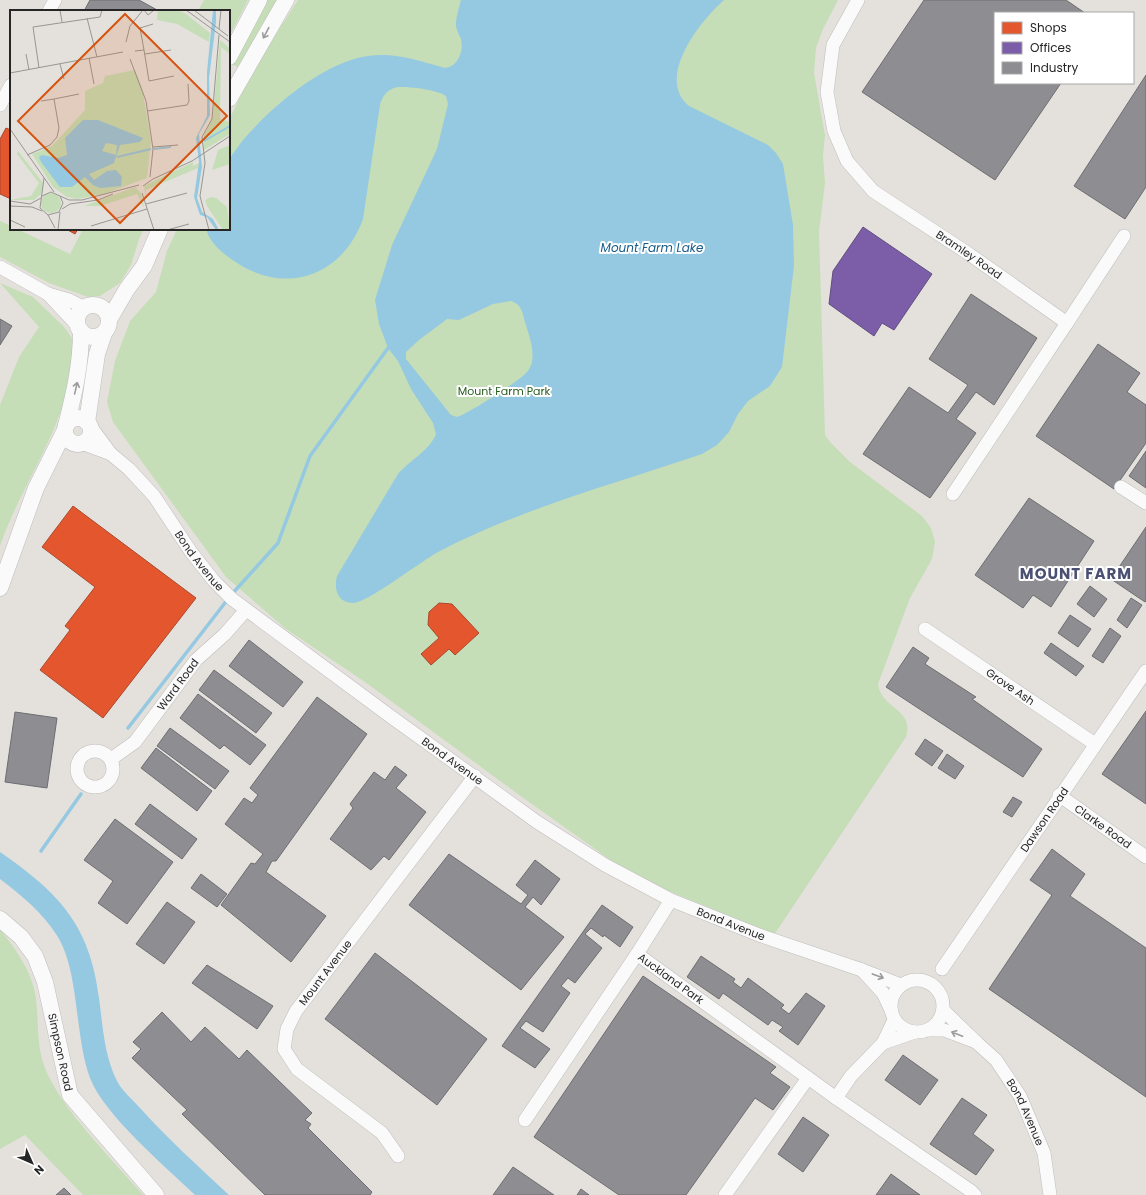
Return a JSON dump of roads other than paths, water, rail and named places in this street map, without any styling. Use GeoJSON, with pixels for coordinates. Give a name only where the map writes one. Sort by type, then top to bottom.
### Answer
{"type":"FeatureCollection","features":[{"type":"Feature","properties":{"kind":"street"},"geometry":{"type":"LineString","coordinates":[[50,10],[55,0]]}},
{"type":"Feature","properties":{"kind":"street"},"geometry":{"type":"LineString","coordinates":[[230,56],[259,0]]}},
{"type":"Feature","properties":{"kind":"street"},"geometry":{"type":"LineString","coordinates":[[230,97],[286,0]]}},
{"type":"Feature","properties":{"kind":"street","name":"Bramley Road"},"geometry":{"type":"LineString","coordinates":[[858,0],[833,45],[827,92],[834,131],[847,161],[873,191],[969,254],[1067,323]]}},
{"type":"Feature","properties":{"kind":"street"},"geometry":{"type":"LineString","coordinates":[[0,106],[10,87]]}},
{"type":"Feature","properties":{"kind":"street"},"geometry":{"type":"LineString","coordinates":[[71,436],[90,438],[89,424],[97,354],[104,333],[110,324],[110,318],[127,289],[144,266],[160,230]]}},
{"type":"Feature","properties":{"kind":"street"},"geometry":{"type":"LineString","coordinates":[[953,494],[1124,236]]}},
{"type":"Feature","properties":{"kind":"street"},"geometry":{"type":"LineString","coordinates":[[0,266],[48,294],[88,306],[102,307],[110,318]]}},
{"type":"Feature","properties":{"kind":"street"},"geometry":{"type":"LineString","coordinates":[[71,436],[81,354],[78,315],[88,306],[127,289]]}},
{"type":"Feature","properties":{"kind":"street"},"geometry":{"type":"LineString","coordinates":[[48,294],[79,328],[90,337],[95,337],[104,333]]}},
{"type":"Feature","properties":{"kind":"street"},"geometry":{"type":"LineString","coordinates":[[0,588],[36,488],[46,468],[71,436],[75,418],[89,424]]}},
{"type":"Feature","properties":{"kind":"street","name":"Bond Avenue"},"geometry":{"type":"LineString","coordinates":[[89,424],[111,454],[129,469],[154,496],[190,552],[214,581],[230,597],[246,610],[284,635],[390,716],[537,822],[605,864],[670,900],[759,935],[901,985]]}},
{"type":"Feature","properties":{"kind":"street","name":"Bond Avenue"},"geometry":{"type":"LineString","coordinates":[[71,436],[111,454]]}},
{"type":"Feature","properties":{"kind":"street"},"geometry":{"type":"LineString","coordinates":[[1121,487],[1146,503]]}},
{"type":"Feature","properties":{"kind":"street","name":"Ward Road"},"geometry":{"type":"LineString","coordinates":[[111,759],[135,742],[196,660],[225,634],[246,610]]}},
{"type":"Feature","properties":{"kind":"street","name":"Grove Ash"},"geometry":{"type":"LineString","coordinates":[[925,629],[1095,744]]}},
{"type":"Feature","properties":{"kind":"street","name":"Dawson Road"},"geometry":{"type":"LineString","coordinates":[[938,989],[942,969],[1146,671]]}},
{"type":"Feature","properties":{"kind":"street","name":"Mount Avenue"},"geometry":{"type":"LineString","coordinates":[[398,1156],[382,1133],[297,1069],[284,1049],[287,1029],[296,1010],[475,776]]}},
{"type":"Feature","properties":{"kind":"street","name":"Clarke Road"},"geometry":{"type":"LineString","coordinates":[[1060,796],[1146,857]]}},
{"type":"Feature","properties":{"kind":"street"},"geometry":{"type":"LineString","coordinates":[[637,954],[670,900]]}},
{"type":"Feature","properties":{"kind":"street","name":"Simpson Road"},"geometry":{"type":"LineString","coordinates":[[0,918],[21,937],[35,956],[46,982],[70,1095],[156,1195]]}},
{"type":"Feature","properties":{"kind":"street","name":"Auckland Park"},"geometry":{"type":"LineString","coordinates":[[525,1120],[637,954],[836,1098],[975,1195]]}},
{"type":"Feature","properties":{"kind":"street","name":"Dawson Road"},"geometry":{"type":"LineString","coordinates":[[920,980],[942,969]]}},
{"type":"Feature","properties":{"kind":"street","name":"Bond Avenue"},"geometry":{"type":"LineString","coordinates":[[862,970],[883,993],[893,1015]]}},
{"type":"Feature","properties":{"kind":"street"},"geometry":{"type":"LineString","coordinates":[[836,1098],[851,1076],[883,1043],[893,1015],[893,996],[901,985],[913,980],[920,980],[930,982],[938,989],[942,997],[943,1010],[938,1022],[928,1030],[915,1032],[883,1043]]}},
{"type":"Feature","properties":{"kind":"street","name":"Bond Avenue"},"geometry":{"type":"LineString","coordinates":[[943,1010],[996,1060],[1020,1096],[1044,1153],[1050,1195]]}},
{"type":"Feature","properties":{"kind":"street"},"geometry":{"type":"LineString","coordinates":[[893,1015],[900,1026],[915,1032]]}},
{"type":"Feature","properties":{"kind":"street","name":"Bond Avenue"},"geometry":{"type":"LineString","coordinates":[[928,1030],[944,1030],[976,1042]]}},
{"type":"Feature","properties":{"kind":"street"},"geometry":{"type":"LineString","coordinates":[[725,1195],[808,1078]]}},
{"type":"Feature","properties":{"kind":"water","name":"Mount Farm Lake"},"geometry":{"type":"Polygon","coordinates":[[[461,0],[724,0],[714,9],[693,35],[679,66],[677,81],[680,94],[689,106],[768,145],[776,153],[783,164],[793,225],[794,266],[782,367],[770,386],[748,401],[738,414],[729,432],[717,445],[702,454],[536,509],[471,536],[440,551],[370,597],[352,603],[342,600],[339,597],[336,589],[337,576],[398,474],[429,445],[436,434],[433,423],[411,389],[398,361],[388,348],[379,324],[375,300],[392,245],[437,149],[448,104],[446,96],[428,90],[398,87],[389,91],[382,99],[363,219],[354,239],[341,255],[326,267],[310,275],[292,278],[273,277],[253,272],[234,261],[221,251],[210,239],[206,230],[230,230],[230,160],[232,155],[251,131],[280,103],[315,78],[333,68],[351,60],[368,56],[397,56],[445,68],[450,67],[457,62],[462,48],[461,39],[456,24],[461,0]],[[511,301],[493,304],[459,320],[447,319],[406,352],[406,359],[451,415],[457,417],[482,404],[527,372],[533,355],[522,310],[518,305],[511,301]]]}},
{"type":"Feature","properties":{"kind":"water"},"geometry":{"type":"Polygon","coordinates":[[[0,852],[21,867],[55,897],[68,913],[79,931],[88,950],[95,972],[109,1061],[119,1085],[184,1153],[229,1195],[195,1195],[136,1140],[108,1108],[97,1092],[90,1078],[85,1061],[73,984],[64,949],[56,934],[38,911],[0,879],[0,852]]]}},
{"type":"Feature","properties":{"kind":"waterway"},"geometry":{"type":"LineString","coordinates":[[232,594],[278,543],[310,456],[388,348]]}},
{"type":"Feature","properties":{"kind":"waterway"},"geometry":{"type":"LineString","coordinates":[[128,728],[228,599]]}},
{"type":"Feature","properties":{"kind":"waterway"},"geometry":{"type":"LineString","coordinates":[[41,851],[81,794]]}},
{"type":"Feature","properties":{"kind":"district","name":"MOUNT FARM"},"geometry":{"type":"Point","coordinates":[1076,573]}},
{"type":"Feature","properties":{"kind":"park label","name":"Mount Farm Park"},"geometry":{"type":"Point","coordinates":[504,391]}}]}
